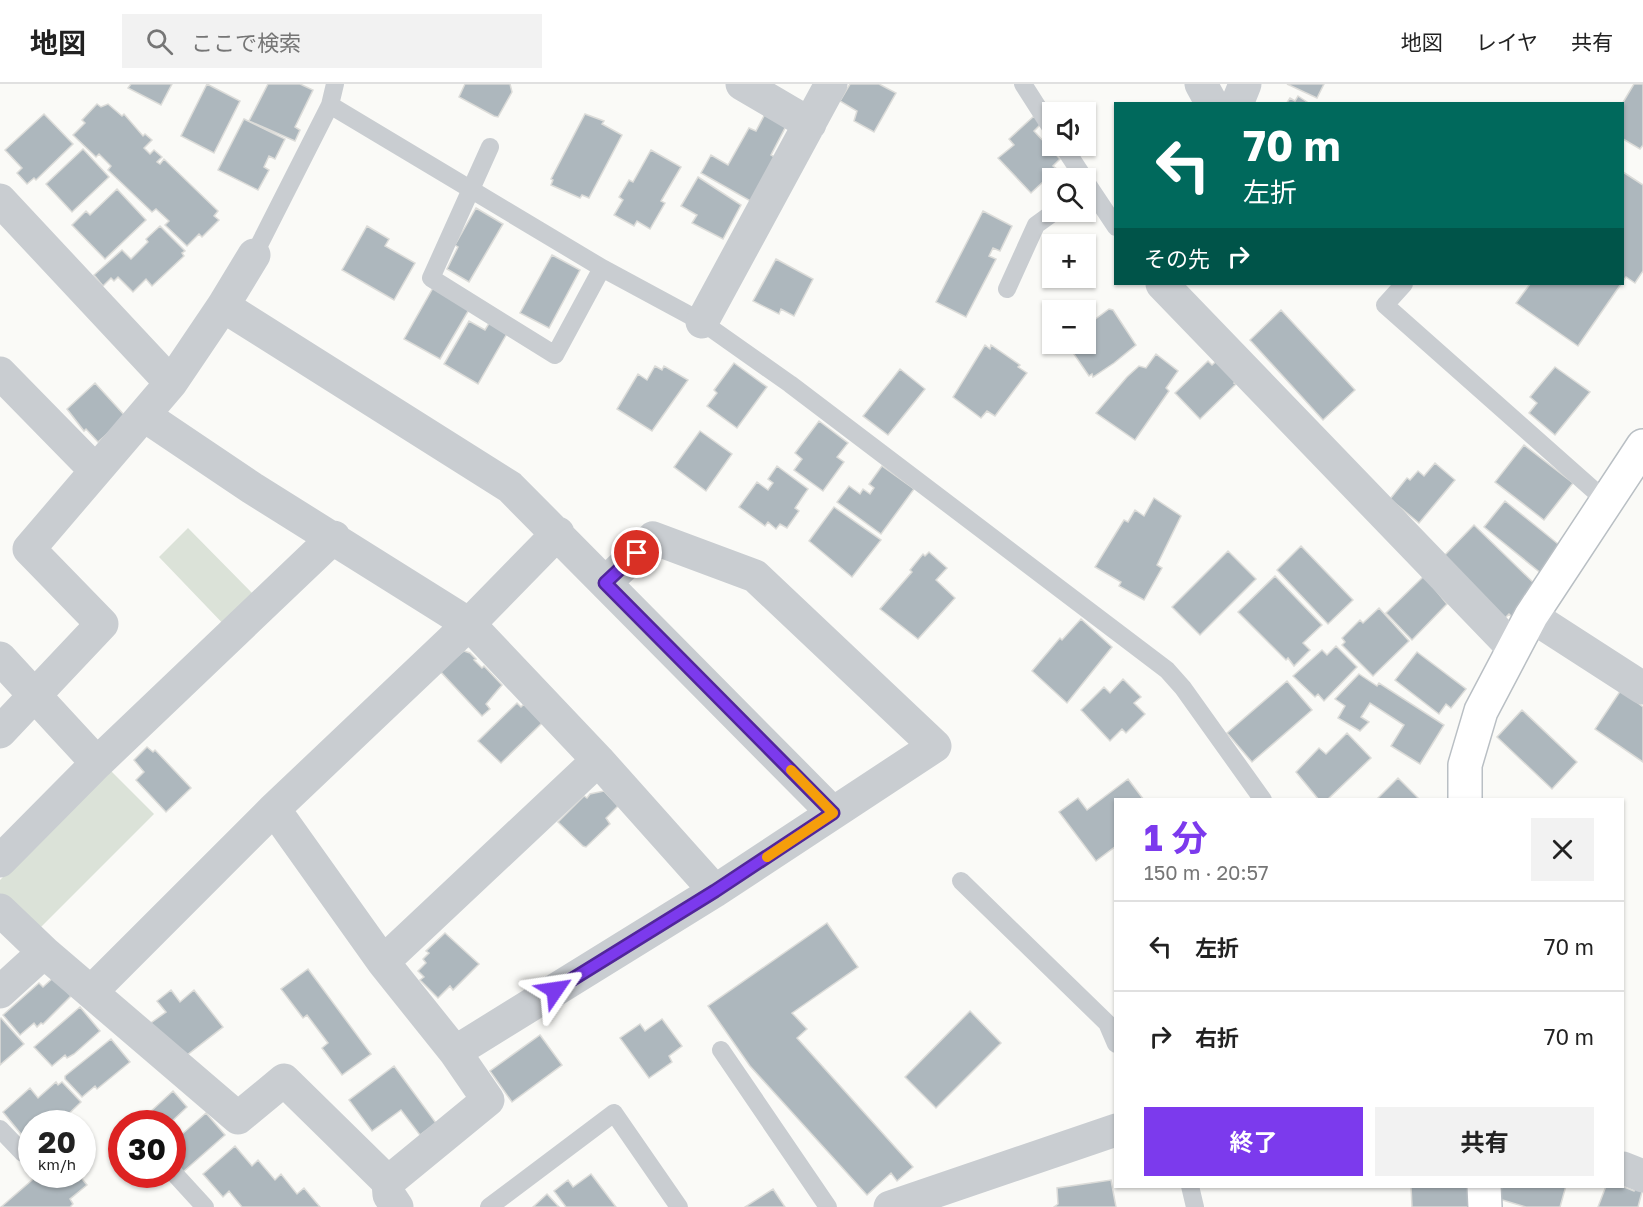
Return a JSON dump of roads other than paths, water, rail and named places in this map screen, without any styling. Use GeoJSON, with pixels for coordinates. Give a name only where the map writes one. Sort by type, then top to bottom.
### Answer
{"type":"FeatureCollection","features":[{"type":"Feature","properties":{"kind":"main road"},"geometry":{"type":"LineString","coordinates":[[1465,798],[1465,765],[1480,711],[1531,616],[1643,446]]}},
{"type":"Feature","properties":{"kind":"main road"},"geometry":{"type":"LineString","coordinates":[[1484,1188],[1485,1207]]}},
{"type":"Feature","properties":{"kind":"street"},"geometry":{"type":"LineString","coordinates":[[742,84],[810,124]]}},
{"type":"Feature","properties":{"kind":"street"},"geometry":{"type":"LineString","coordinates":[[702,322],[831,84]]}},
{"type":"Feature","properties":{"kind":"street"},"geometry":{"type":"LineString","coordinates":[[1201,84],[1211,102]]}},
{"type":"Feature","properties":{"kind":"street"},"geometry":{"type":"LineString","coordinates":[[1238,102],[1245,84]]}},
{"type":"Feature","properties":{"kind":"street"},"geometry":{"type":"LineString","coordinates":[[0,200],[171,383]]}},
{"type":"Feature","properties":{"kind":"street"},"geometry":{"type":"LineString","coordinates":[[0,732],[102,624],[29,549],[171,383],[254,255]]}},
{"type":"Feature","properties":{"kind":"street"},"geometry":{"type":"LineString","coordinates":[[1163,285],[1513,648]]}},
{"type":"Feature","properties":{"kind":"street"},"geometry":{"type":"LineString","coordinates":[[223,306],[510,487],[833,813]]}},
{"type":"Feature","properties":{"kind":"street"},"geometry":{"type":"LineString","coordinates":[[0,373],[95,470]]}},
{"type":"Feature","properties":{"kind":"street"},"geometry":{"type":"LineString","coordinates":[[145,416],[252,488],[334,537],[469,624],[598,760],[715,891]]}},
{"type":"Feature","properties":{"kind":"street"},"geometry":{"type":"LineString","coordinates":[[91,992],[274,809],[469,624],[558,533]]}},
{"type":"Feature","properties":{"kind":"street"},"geometry":{"type":"LineString","coordinates":[[0,861],[97,763],[334,537]]}},
{"type":"Feature","properties":{"kind":"street"},"geometry":{"type":"LineString","coordinates":[[455,1052],[715,891],[935,746],[755,576],[653,538],[605,583]]}},
{"type":"Feature","properties":{"kind":"street"},"geometry":{"type":"LineString","coordinates":[[1531,616],[1643,688]]}},
{"type":"Feature","properties":{"kind":"street"},"geometry":{"type":"LineString","coordinates":[[0,658],[97,763]]}},
{"type":"Feature","properties":{"kind":"street"},"geometry":{"type":"LineString","coordinates":[[383,962],[598,760]]}},
{"type":"Feature","properties":{"kind":"street"},"geometry":{"type":"LineString","coordinates":[[0,910],[44,952],[238,1118],[284,1080],[393,1194],[488,1100],[455,1052],[383,962],[274,809]]}},
{"type":"Feature","properties":{"kind":"street"},"geometry":{"type":"LineString","coordinates":[[0,992],[44,952]]}},
{"type":"Feature","properties":{"kind":"street"},"geometry":{"type":"LineString","coordinates":[[890,1207],[1114,1131]]}},
{"type":"Feature","properties":{"kind":"street"},"geometry":{"type":"LineString","coordinates":[[1624,1168],[1643,1176]]}},
{"type":"Feature","properties":{"kind":"lane"},"geometry":{"type":"LineString","coordinates":[[254,255],[330,105],[335,84]]}},
{"type":"Feature","properties":{"kind":"lane"},"geometry":{"type":"LineString","coordinates":[[1023,84],[1042,114]]}},
{"type":"Feature","properties":{"kind":"lane"},"geometry":{"type":"LineString","coordinates":[[330,105],[602,268],[702,322],[790,384],[1167,670],[1183,688],[1262,798]]}},
{"type":"Feature","properties":{"kind":"lane"},"geometry":{"type":"LineString","coordinates":[[490,147],[431,278],[555,355],[602,268]]}},
{"type":"Feature","properties":{"kind":"lane"},"geometry":{"type":"LineString","coordinates":[[1096,198],[1114,224]]}},
{"type":"Feature","properties":{"kind":"lane"},"geometry":{"type":"LineString","coordinates":[[1007,289],[1036,225],[1042,221]]}},
{"type":"Feature","properties":{"kind":"lane"},"geometry":{"type":"LineString","coordinates":[[1403,285],[1386,305],[1606,501]]}},
{"type":"Feature","properties":{"kind":"lane"},"geometry":{"type":"LineString","coordinates":[[961,881],[1107,1023],[1114,1039]]}},
{"type":"Feature","properties":{"kind":"lane"},"geometry":{"type":"LineString","coordinates":[[721,1050],[828,1207]]}},
{"type":"Feature","properties":{"kind":"lane"},"geometry":{"type":"LineString","coordinates":[[489,1207],[614,1113],[679,1207]]}},
{"type":"Feature","properties":{"kind":"lane"},"geometry":{"type":"LineString","coordinates":[[0,1129],[18,1148]]}},
{"type":"Feature","properties":{"kind":"lane"},"geometry":{"type":"LineString","coordinates":[[186,1186],[205,1207]]}},
{"type":"Feature","properties":{"kind":"lane"},"geometry":{"type":"LineString","coordinates":[[1190,1188],[1195,1207]]}}]}
